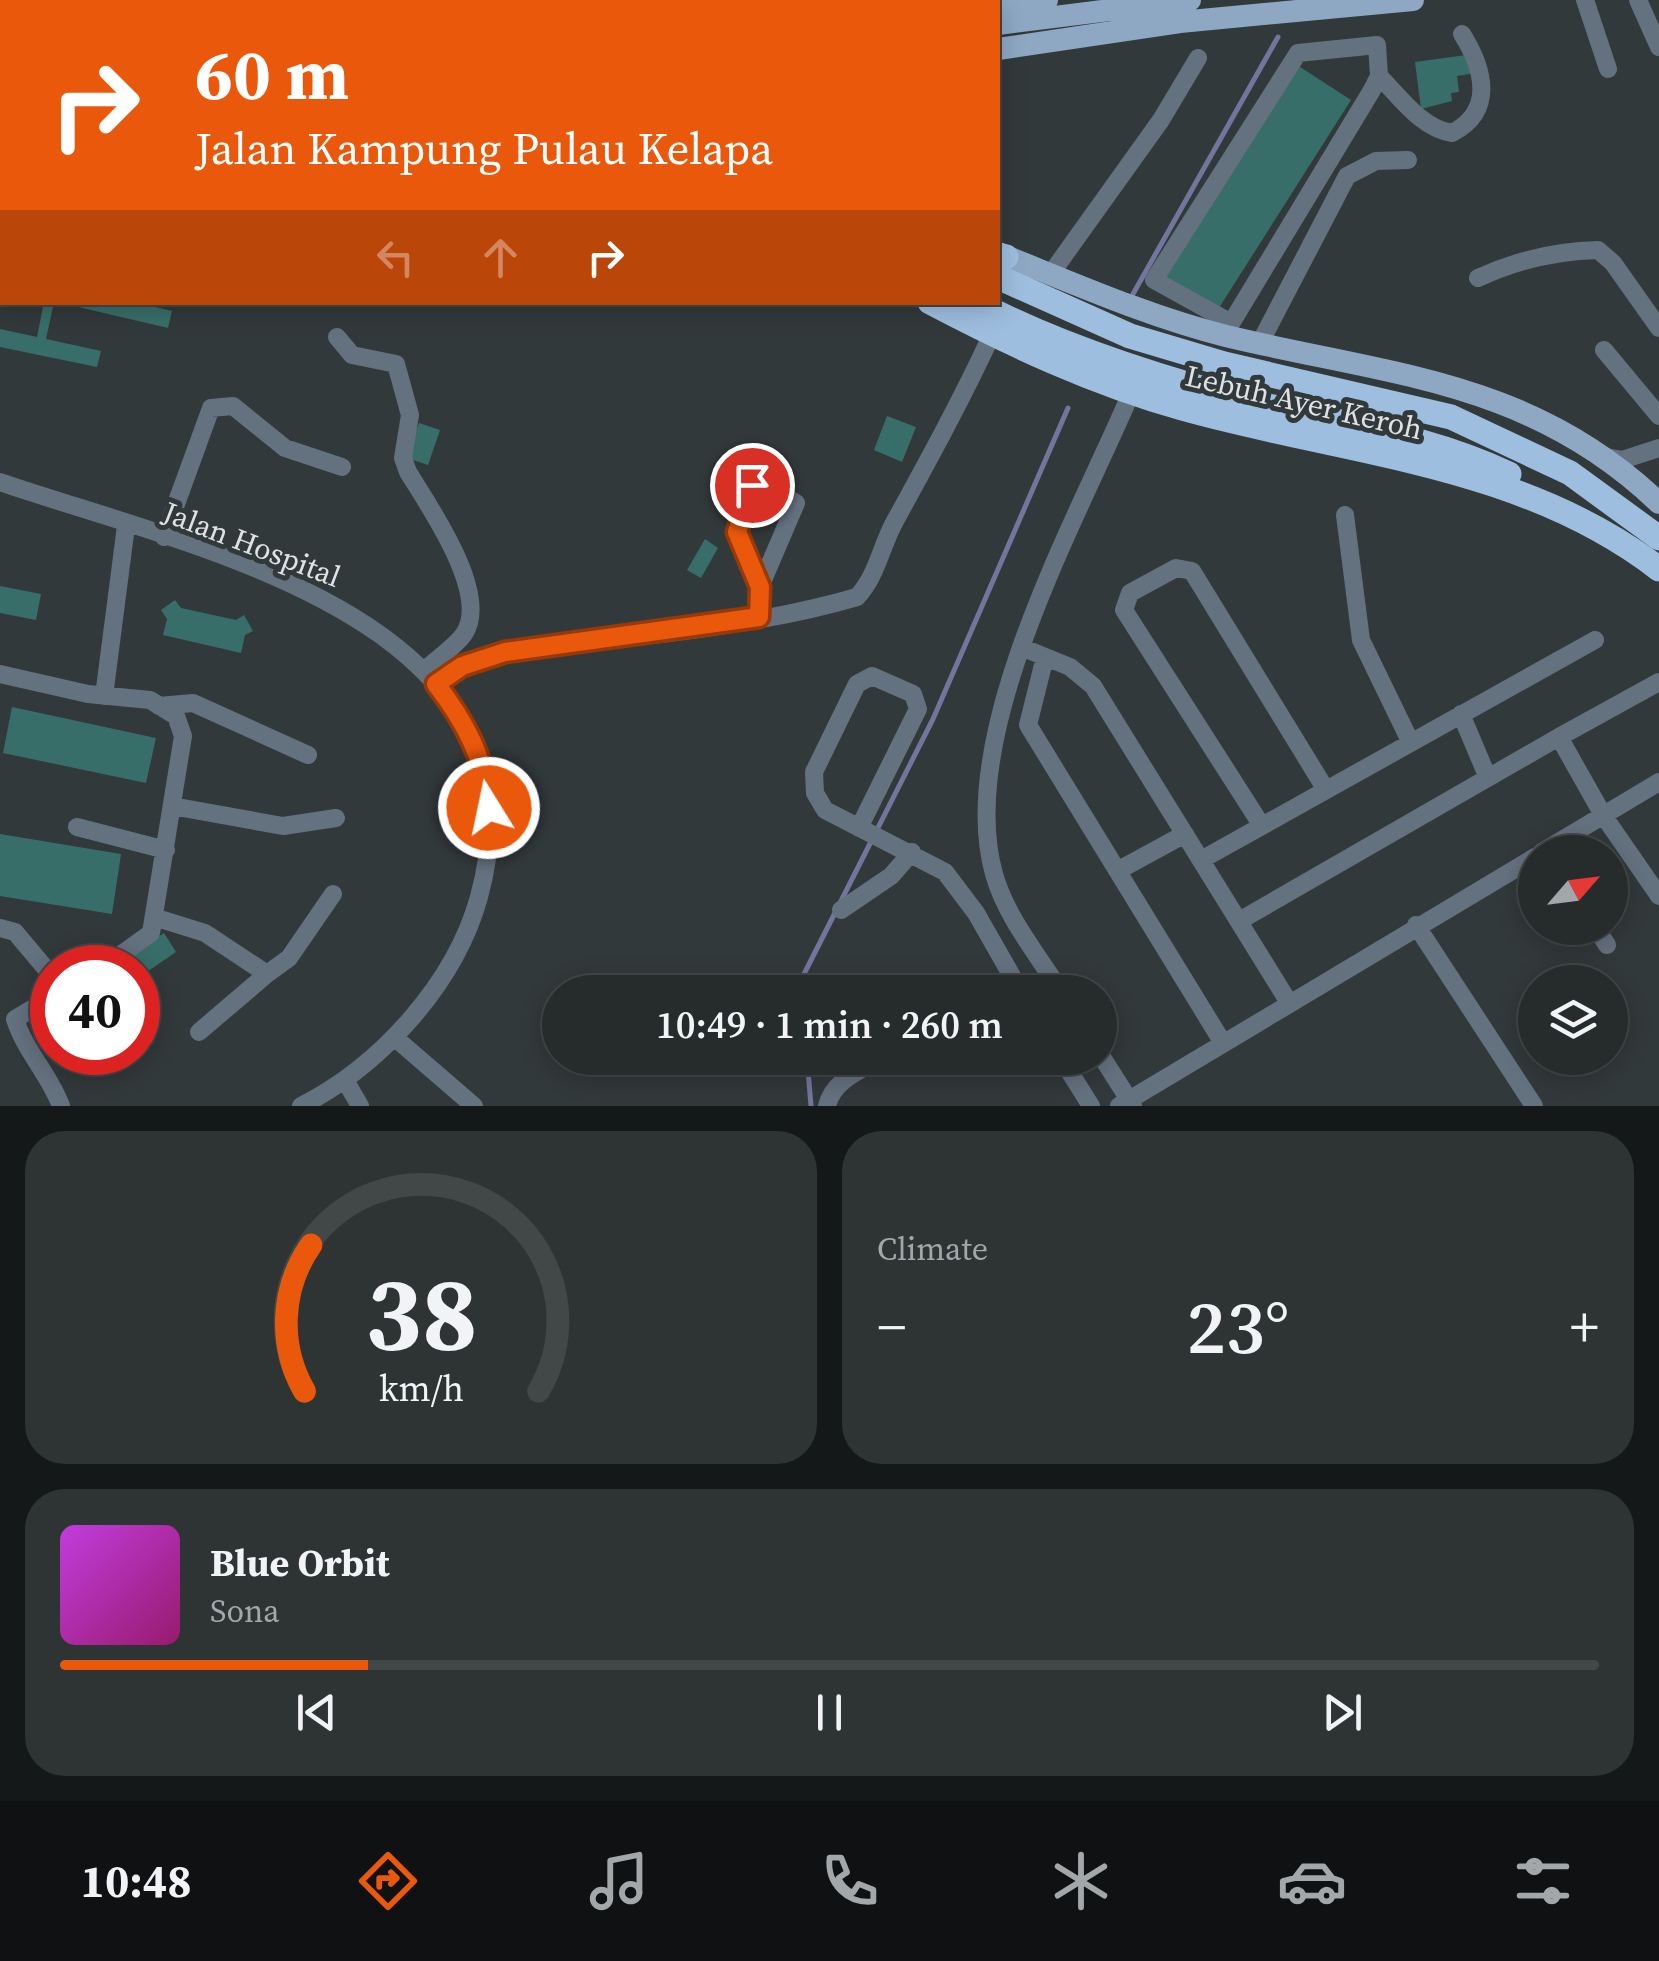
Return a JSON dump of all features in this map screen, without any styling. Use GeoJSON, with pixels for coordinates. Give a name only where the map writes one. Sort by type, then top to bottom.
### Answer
{"type":"FeatureCollection","features":[{"type":"Feature","properties":{"kind":"highway","name":"Lebuh Ayer Keroh"},"geometry":{"type":"LineString","coordinates":[[1000,260],[1130,336],[1224,364],[1452,417],[1570,473],[1659,538]]}},
{"type":"Feature","properties":{"kind":"highway","name":"Lebuh Ayer Keroh"},"geometry":{"type":"LineString","coordinates":[[936,305],[992,334],[1131,393],[1443,467],[1600,526],[1659,569]]}},
{"type":"Feature","properties":{"kind":"highway"},"geometry":{"type":"LineString","coordinates":[[983,305],[1169,378],[1241,400],[1407,436],[1472,456],[1530,484],[1600,526]]}},
{"type":"Feature","properties":{"kind":"main road"},"geometry":{"type":"LineString","coordinates":[[1000,6],[1047,0]]}},
{"type":"Feature","properties":{"kind":"main road"},"geometry":{"type":"LineString","coordinates":[[1000,24],[1188,0]]}},
{"type":"Feature","properties":{"kind":"main road"},"geometry":{"type":"LineString","coordinates":[[1000,49],[1180,22],[1413,0]]}},
{"type":"Feature","properties":{"kind":"main road"},"geometry":{"type":"LineString","coordinates":[[1000,260],[1226,328],[1260,343],[1396,370],[1467,390],[1514,408],[1604,457],[1659,503]]}},
{"type":"Feature","properties":{"kind":"street"},"geometry":{"type":"LineString","coordinates":[[1584,0],[1608,69]]}},
{"type":"Feature","properties":{"kind":"street"},"geometry":{"type":"LineString","coordinates":[[1638,0],[1659,47]]}},
{"type":"Feature","properties":{"kind":"street"},"geometry":{"type":"LineString","coordinates":[[1379,76],[1410,109],[1440,132],[1452,133],[1477,114],[1481,100],[1477,58],[1462,34]]}},
{"type":"Feature","properties":{"kind":"street"},"geometry":{"type":"LineString","coordinates":[[1377,46],[1379,76],[1226,328],[1154,280],[1298,52],[1377,46]]}},
{"type":"Feature","properties":{"kind":"street"},"geometry":{"type":"LineString","coordinates":[[1050,276],[1161,120],[1198,58]]}},
{"type":"Feature","properties":{"kind":"street"},"geometry":{"type":"LineString","coordinates":[[1260,343],[1347,176],[1376,162],[1408,160]]}},
{"type":"Feature","properties":{"kind":"street"},"geometry":{"type":"LineString","coordinates":[[1478,278],[1512,262],[1564,251],[1598,250],[1613,263],[1659,328]]}},
{"type":"Feature","properties":{"kind":"street"},"geometry":{"type":"LineString","coordinates":[[430,678],[505,652],[759,617],[857,597],[868,585],[894,524],[930,464],[992,334]]}},
{"type":"Feature","properties":{"kind":"street"},"geometry":{"type":"LineString","coordinates":[[337,337],[352,355],[396,364],[410,415],[403,458],[455,547],[471,616],[464,634],[430,678]]}},
{"type":"Feature","properties":{"kind":"street"},"geometry":{"type":"LineString","coordinates":[[1604,350],[1659,416]]}},
{"type":"Feature","properties":{"kind":"street"},"geometry":{"type":"LineString","coordinates":[[1051,975],[1003,897],[990,855],[988,802],[1000,714],[1020,647],[1131,393]]}},
{"type":"Feature","properties":{"kind":"street"},"geometry":{"type":"LineString","coordinates":[[164,537],[212,408],[233,406],[285,448],[342,468]]}},
{"type":"Feature","properties":{"kind":"street"},"geometry":{"type":"LineString","coordinates":[[1604,457],[1622,460],[1659,448]]}},
{"type":"Feature","properties":{"kind":"street","name":"Jalan Hospital"},"geometry":{"type":"LineString","coordinates":[[0,482],[272,574],[335,604],[430,678],[470,732],[480,758],[489,808],[486,859],[475,912],[463,941],[431,991],[394,1036],[344,1080],[301,1106]]}},
{"type":"Feature","properties":{"kind":"street"},"geometry":{"type":"LineString","coordinates":[[759,617],[760,587],[796,503],[758,483],[748,489],[737,532],[760,587]]}},
{"type":"Feature","properties":{"kind":"street"},"geometry":{"type":"LineString","coordinates":[[1345,515],[1361,640],[1410,742]]}},
{"type":"Feature","properties":{"kind":"street"},"geometry":{"type":"LineString","coordinates":[[104,696],[126,526]]}},
{"type":"Feature","properties":{"kind":"street"},"geometry":{"type":"LineString","coordinates":[[1262,826],[1124,610],[1130,593],[1185,567],[1192,570],[1326,790]]}},
{"type":"Feature","properties":{"kind":"street"},"geometry":{"type":"LineString","coordinates":[[1201,860],[1595,640]]}},
{"type":"Feature","properties":{"kind":"street"},"geometry":{"type":"LineString","coordinates":[[1020,647],[1070,667],[1094,686],[1288,1001]]}},
{"type":"Feature","properties":{"kind":"street"},"geometry":{"type":"LineString","coordinates":[[1044,657],[1028,724],[1224,1043]]}},
{"type":"Feature","properties":{"kind":"street"},"geometry":{"type":"LineString","coordinates":[[0,674],[104,696],[150,700],[176,716],[183,736],[151,933],[134,945]]}},
{"type":"Feature","properties":{"kind":"street"},"geometry":{"type":"LineString","coordinates":[[862,829],[918,708],[913,694],[872,676],[857,684],[812,782],[825,810],[945,872],[976,914],[1011,975]]}},
{"type":"Feature","properties":{"kind":"street"},"geometry":{"type":"LineString","coordinates":[[1239,922],[1659,682]]}},
{"type":"Feature","properties":{"kind":"street"},"geometry":{"type":"LineString","coordinates":[[159,706],[193,702],[308,755]]}},
{"type":"Feature","properties":{"kind":"street"},"geometry":{"type":"LineString","coordinates":[[1461,714],[1488,778]]}},
{"type":"Feature","properties":{"kind":"street"},"geometry":{"type":"LineString","coordinates":[[1559,737],[1603,815],[1659,896]]}},
{"type":"Feature","properties":{"kind":"street"},"geometry":{"type":"LineString","coordinates":[[1571,835],[1659,782]]}},
{"type":"Feature","properties":{"kind":"street"},"geometry":{"type":"LineString","coordinates":[[172,806],[282,826],[336,818]]}},
{"type":"Feature","properties":{"kind":"street"},"geometry":{"type":"LineString","coordinates":[[77,827],[166,850]]}},
{"type":"Feature","properties":{"kind":"street"},"geometry":{"type":"LineString","coordinates":[[1119,870],[1185,834]]}},
{"type":"Feature","properties":{"kind":"street"},"geometry":{"type":"LineString","coordinates":[[841,910],[891,876],[912,852]]}},
{"type":"Feature","properties":{"kind":"street"},"geometry":{"type":"LineString","coordinates":[[1111,1075],[1127,1104],[1288,1001],[1518,867]]}},
{"type":"Feature","properties":{"kind":"street"},"geometry":{"type":"LineString","coordinates":[[199,1032],[289,958],[333,894]]}},
{"type":"Feature","properties":{"kind":"street"},"geometry":{"type":"LineString","coordinates":[[976,914],[1003,897]]}},
{"type":"Feature","properties":{"kind":"street"},"geometry":{"type":"LineString","coordinates":[[154,916],[205,933],[267,974]]}},
{"type":"Feature","properties":{"kind":"street"},"geometry":{"type":"LineString","coordinates":[[1416,925],[1534,1106]]}},
{"type":"Feature","properties":{"kind":"street"},"geometry":{"type":"LineString","coordinates":[[0,928],[15,932],[30,950]]}},
{"type":"Feature","properties":{"kind":"street"},"geometry":{"type":"LineString","coordinates":[[30,1010],[8,1024],[50,1076],[61,1106]]}},
{"type":"Feature","properties":{"kind":"street"},"geometry":{"type":"LineString","coordinates":[[394,1036],[474,1106]]}},
{"type":"Feature","properties":{"kind":"street"},"geometry":{"type":"LineString","coordinates":[[827,1106],[831,1092],[853,1075]]}},
{"type":"Feature","properties":{"kind":"street"},"geometry":{"type":"LineString","coordinates":[[1072,1075],[1091,1106]]}},
{"type":"Feature","properties":{"kind":"street"},"geometry":{"type":"LineString","coordinates":[[344,1080],[360,1106]]}},
{"type":"Feature","properties":{"kind":"building"},"geometry":{"type":"Polygon","coordinates":[[[1474,54],[1476,73],[1457,76],[1459,92],[1451,93],[1452,101],[1421,109],[1415,62],[1474,54]]]}},
{"type":"Feature","properties":{"kind":"building"},"geometry":{"type":"Polygon","coordinates":[[[1297,65],[1351,100],[1217,311],[1163,276],[1297,65]]]}},
{"type":"Feature","properties":{"kind":"building"},"geometry":{"type":"Polygon","coordinates":[[[43,305],[53,305],[46,339],[101,351],[97,367],[0,347],[0,329],[37,337],[43,305]]]}},
{"type":"Feature","properties":{"kind":"building"},"geometry":{"type":"Polygon","coordinates":[[[70,305],[147,305],[172,311],[168,328],[70,305]]]}},
{"type":"Feature","properties":{"kind":"building"},"geometry":{"type":"Polygon","coordinates":[[[887,416],[916,427],[902,462],[874,450],[887,416]]]}},
{"type":"Feature","properties":{"kind":"building"},"geometry":{"type":"Polygon","coordinates":[[[419,423],[440,430],[428,465],[407,458],[419,423]]]}},
{"type":"Feature","properties":{"kind":"building"},"geometry":{"type":"Polygon","coordinates":[[[705,539],[718,548],[701,578],[687,570],[705,539]]]}},
{"type":"Feature","properties":{"kind":"building"},"geometry":{"type":"Polygon","coordinates":[[[0,586],[41,594],[36,620],[0,613],[0,586]]]}},
{"type":"Feature","properties":{"kind":"building"},"geometry":{"type":"Polygon","coordinates":[[[175,600],[181,608],[236,620],[244,615],[253,631],[245,635],[241,653],[163,635],[167,619],[161,610],[175,600]]]}},
{"type":"Feature","properties":{"kind":"building"},"geometry":{"type":"Polygon","coordinates":[[[12,707],[156,738],[146,783],[3,753],[12,707]]]}},
{"type":"Feature","properties":{"kind":"building"},"geometry":{"type":"Polygon","coordinates":[[[0,834],[121,854],[112,914],[0,896],[0,834]]]}},
{"type":"Feature","properties":{"kind":"building"},"geometry":{"type":"Polygon","coordinates":[[[164,933],[176,952],[160,963],[160,945],[146,945],[164,933]]]}},
{"type":"Feature","properties":{"kind":"waterway"},"geometry":{"type":"LineString","coordinates":[[1133,294],[1278,37]]}},
{"type":"Feature","properties":{"kind":"waterway"},"geometry":{"type":"LineString","coordinates":[[804,975],[933,719],[1068,408]]}},
{"type":"Feature","properties":{"kind":"waterway"},"geometry":{"type":"LineString","coordinates":[[808,1075],[811,1106]]}},
{"type":"Feature","properties":{"kind":"route"},"geometry":{"type":"LineString","coordinates":[[489,808],[487,782],[470,732],[436,684],[462,666],[505,652],[682,631],[759,617],[760,587],[737,532],[752,485]]}}]}
